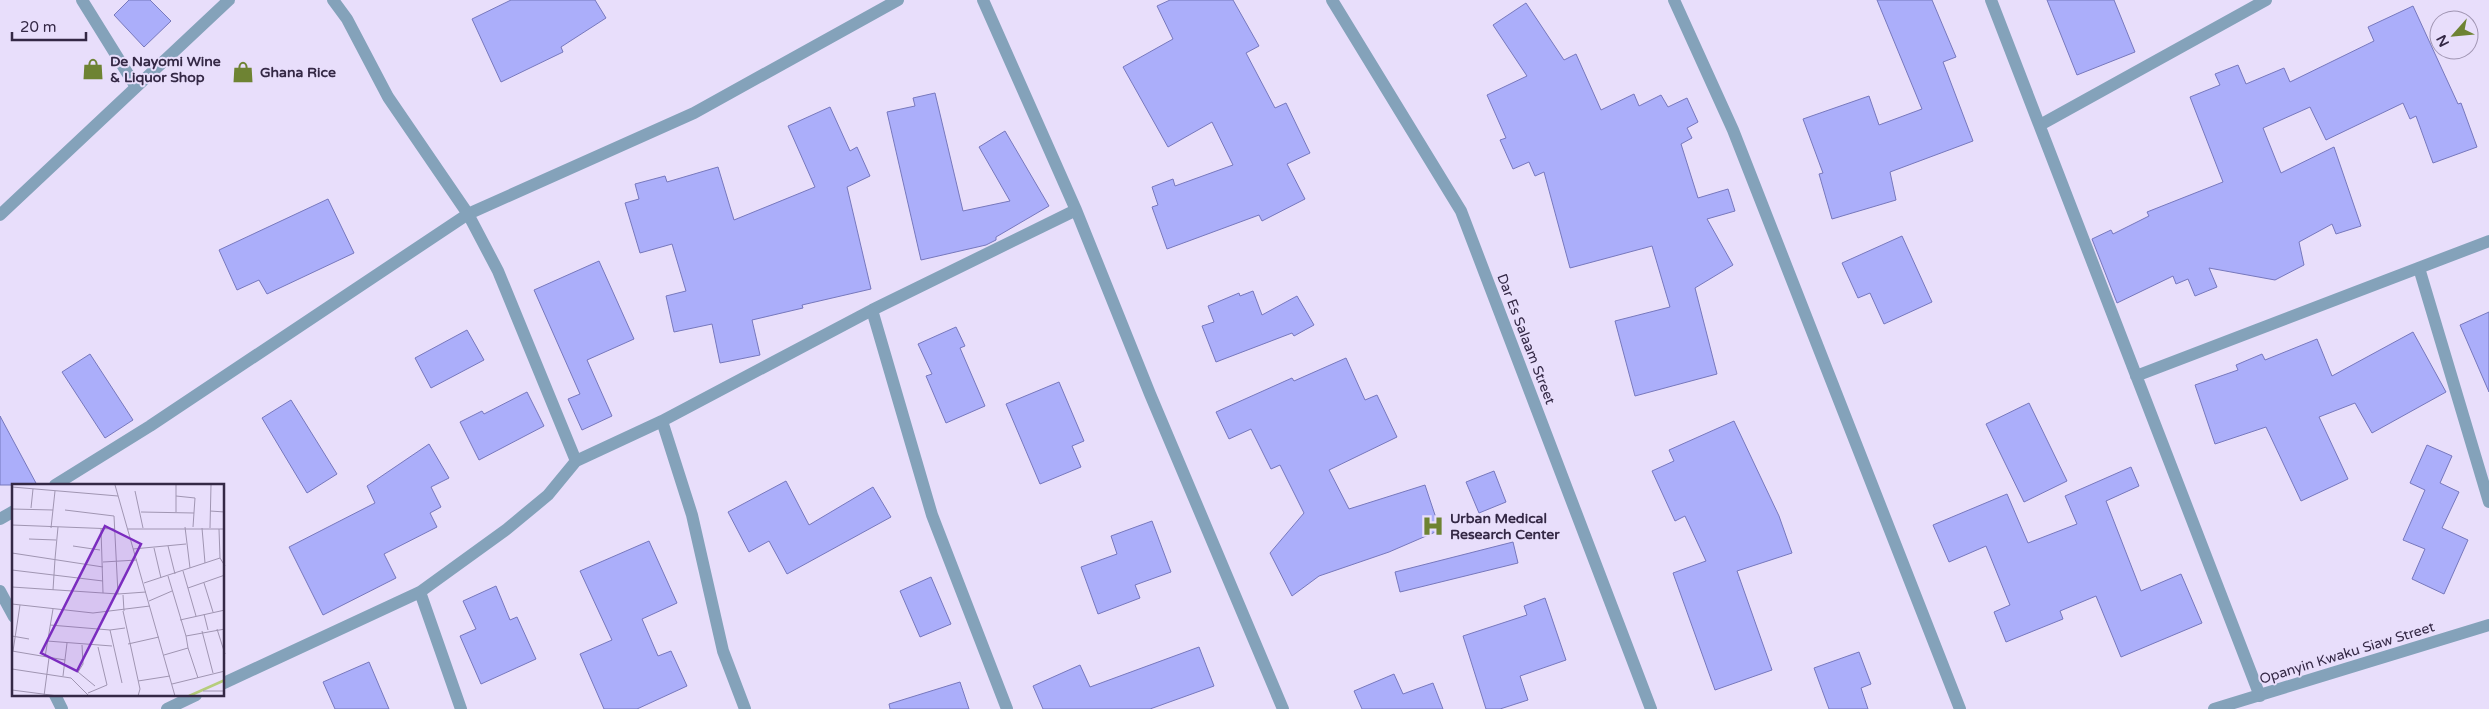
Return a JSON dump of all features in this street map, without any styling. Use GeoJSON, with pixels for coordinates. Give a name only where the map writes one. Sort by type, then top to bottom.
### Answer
{"type":"FeatureCollection","features":[{"type":"Feature","properties":{"kind":"street"},"geometry":{"type":"LineString","coordinates":[[82,0],[136,87]]}},
{"type":"Feature","properties":{"kind":"street"},"geometry":{"type":"LineString","coordinates":[[0,215],[229,0]]}},
{"type":"Feature","properties":{"kind":"street"},"geometry":{"type":"LineString","coordinates":[[333,0],[347,19],[388,97],[468,214],[498,271],[576,461]]}},
{"type":"Feature","properties":{"kind":"street"},"geometry":{"type":"LineString","coordinates":[[57,484],[150,426],[468,214],[694,114],[898,0]]}},
{"type":"Feature","properties":{"kind":"street"},"geometry":{"type":"LineString","coordinates":[[983,0],[1076,210],[1150,394],[1283,709]]}},
{"type":"Feature","properties":{"kind":"street","name":"Dar Es Salaam Street"},"geometry":{"type":"LineString","coordinates":[[1332,0],[1461,211],[1650,709]]}},
{"type":"Feature","properties":{"kind":"street"},"geometry":{"type":"LineString","coordinates":[[1674,0],[1733,130],[1960,709]]}},
{"type":"Feature","properties":{"kind":"street"},"geometry":{"type":"LineString","coordinates":[[1991,0],[2260,696]]}},
{"type":"Feature","properties":{"kind":"street"},"geometry":{"type":"LineString","coordinates":[[2040,125],[2266,0]]}},
{"type":"Feature","properties":{"kind":"street"},"geometry":{"type":"LineString","coordinates":[[225,683],[420,592],[507,529],[541,501],[576,461],[662,421],[872,310],[1076,210]]}},
{"type":"Feature","properties":{"kind":"street"},"geometry":{"type":"LineString","coordinates":[[2136,376],[2489,241]]}},
{"type":"Feature","properties":{"kind":"street"},"geometry":{"type":"LineString","coordinates":[[2419,268],[2489,502]]}},
{"type":"Feature","properties":{"kind":"street"},"geometry":{"type":"LineString","coordinates":[[872,310],[932,515],[1007,709]]}},
{"type":"Feature","properties":{"kind":"street"},"geometry":{"type":"LineString","coordinates":[[662,421],[692,515],[723,650],[744,709]]}},
{"type":"Feature","properties":{"kind":"street"},"geometry":{"type":"LineString","coordinates":[[0,520],[12,512]]}},
{"type":"Feature","properties":{"kind":"street"},"geometry":{"type":"LineString","coordinates":[[0,591],[12,613]]}},
{"type":"Feature","properties":{"kind":"street"},"geometry":{"type":"LineString","coordinates":[[420,592],[461,709]]}},
{"type":"Feature","properties":{"kind":"street","name":"Opanyin Kwaku Siaw Street"},"geometry":{"type":"LineString","coordinates":[[2214,709],[2489,625]]}},
{"type":"Feature","properties":{"kind":"street"},"geometry":{"type":"LineString","coordinates":[[56,696],[62,709]]}},
{"type":"Feature","properties":{"kind":"street"},"geometry":{"type":"LineString","coordinates":[[167,709],[194,696]]}},
{"type":"Feature","properties":{"kind":"building"},"geometry":{"type":"Polygon","coordinates":[[[129,0],[150,0],[171,21],[144,47],[114,15],[129,0]]]}},
{"type":"Feature","properties":{"kind":"building"},"geometry":{"type":"Polygon","coordinates":[[[511,0],[595,0],[606,18],[561,47],[563,52],[501,82],[472,19],[511,0]]]}},
{"type":"Feature","properties":{"kind":"building"},"geometry":{"type":"Polygon","coordinates":[[[1170,0],[1233,0],[1259,46],[1246,53],[1275,108],[1286,103],[1310,153],[1287,164],[1305,199],[1262,221],[1259,215],[1167,249],[1152,207],[1158,205],[1152,187],[1173,179],[1175,186],[1233,165],[1212,122],[1168,147],[1123,67],[1173,39],[1157,6],[1170,0]]]}},
{"type":"Feature","properties":{"kind":"building"},"geometry":{"type":"Polygon","coordinates":[[[1877,0],[1932,0],[1956,57],[1943,62],[1973,141],[1890,172],[1896,200],[1832,219],[1819,174],[1823,173],[1803,119],[1869,96],[1879,125],[1922,109],[1877,0]]]}},
{"type":"Feature","properties":{"kind":"building"},"geometry":{"type":"Polygon","coordinates":[[[2047,0],[2114,0],[2135,52],[2077,75],[2047,0]]]}},
{"type":"Feature","properties":{"kind":"building"},"geometry":{"type":"Polygon","coordinates":[[[1526,3],[1564,60],[1576,54],[1601,110],[1634,94],[1639,106],[1661,95],[1668,107],[1687,98],[1698,122],[1687,128],[1692,138],[1681,144],[1698,198],[1728,189],[1735,211],[1707,219],[1733,265],[1695,288],[1717,374],[1635,396],[1615,321],[1670,307],[1652,246],[1570,268],[1544,172],[1535,176],[1529,162],[1513,169],[1500,140],[1506,138],[1487,95],[1527,76],[1493,25],[1526,3]]]}},
{"type":"Feature","properties":{"kind":"building"},"geometry":{"type":"Polygon","coordinates":[[[2413,6],[2429,41],[2429,60],[2438,60],[2458,104],[2461,103],[2477,147],[2433,163],[2416,116],[2410,119],[2403,103],[2326,140],[2310,107],[2263,128],[2281,173],[2334,147],[2361,226],[2336,234],[2332,224],[2299,242],[2304,265],[2275,280],[2209,268],[2217,287],[2195,296],[2188,279],[2176,284],[2173,276],[2117,303],[2092,239],[2111,230],[2113,234],[2149,216],[2147,212],[2223,182],[2190,97],[2220,85],[2215,74],[2238,65],[2246,84],[2284,68],[2290,82],[2374,41],[2368,27],[2413,6]]]}},
{"type":"Feature","properties":{"kind":"building"},"geometry":{"type":"Polygon","coordinates":[[[935,93],[963,211],[1010,201],[979,147],[1005,131],[1049,206],[996,237],[996,240],[986,245],[921,260],[887,112],[915,106],[913,98],[935,93]]]}},
{"type":"Feature","properties":{"kind":"building"},"geometry":{"type":"Polygon","coordinates":[[[830,107],[850,151],[857,147],[870,176],[847,187],[871,289],[802,305],[803,308],[752,320],[760,355],[720,363],[712,324],[674,332],[666,296],[686,291],[672,244],[640,253],[625,203],[639,199],[635,184],[665,176],[667,182],[718,167],[734,220],[815,187],[788,126],[830,107]]]}},
{"type":"Feature","properties":{"kind":"building"},"geometry":{"type":"Polygon","coordinates":[[[328,199],[354,253],[267,294],[259,280],[237,290],[219,250],[328,199]]]}},
{"type":"Feature","properties":{"kind":"building"},"geometry":{"type":"Polygon","coordinates":[[[1902,236],[1932,302],[1884,324],[1870,293],[1858,298],[1842,263],[1902,236]]]}},
{"type":"Feature","properties":{"kind":"building"},"geometry":{"type":"Polygon","coordinates":[[[599,261],[634,339],[587,360],[612,416],[582,430],[568,399],[580,394],[534,290],[599,261]]]}},
{"type":"Feature","properties":{"kind":"building"},"geometry":{"type":"Polygon","coordinates":[[[1253,291],[1262,315],[1297,296],[1314,325],[1294,336],[1292,333],[1216,362],[1202,326],[1214,322],[1208,306],[1239,293],[1240,296],[1253,291]]]}},
{"type":"Feature","properties":{"kind":"building"},"geometry":{"type":"Polygon","coordinates":[[[2489,312],[2489,392],[2460,325],[2489,312]]]}},
{"type":"Feature","properties":{"kind":"building"},"geometry":{"type":"Polygon","coordinates":[[[956,327],[965,346],[960,348],[985,406],[946,423],[926,376],[932,374],[918,344],[956,327]]]}},
{"type":"Feature","properties":{"kind":"building"},"geometry":{"type":"Polygon","coordinates":[[[467,330],[484,360],[431,388],[415,358],[467,330]]]}},
{"type":"Feature","properties":{"kind":"building"},"geometry":{"type":"Polygon","coordinates":[[[2413,332],[2446,392],[2372,433],[2355,403],[2319,417],[2348,479],[2301,501],[2266,427],[2215,444],[2195,385],[2238,370],[2236,365],[2262,354],[2265,360],[2317,339],[2332,376],[2413,332]]]}},
{"type":"Feature","properties":{"kind":"building"},"geometry":{"type":"Polygon","coordinates":[[[90,354],[133,420],[105,438],[62,372],[90,354]]]}},
{"type":"Feature","properties":{"kind":"building"},"geometry":{"type":"Polygon","coordinates":[[[1346,358],[1365,400],[1377,395],[1397,437],[1329,470],[1349,509],[1425,485],[1440,530],[1389,552],[1319,576],[1292,596],[1270,553],[1304,513],[1280,465],[1271,469],[1251,429],[1229,439],[1216,412],[1292,378],[1294,381],[1346,358]]]}},
{"type":"Feature","properties":{"kind":"building"},"geometry":{"type":"Polygon","coordinates":[[[1059,382],[1084,441],[1072,446],[1081,467],[1040,484],[1006,404],[1059,382]]]}},
{"type":"Feature","properties":{"kind":"building"},"geometry":{"type":"Polygon","coordinates":[[[527,392],[544,426],[479,460],[460,422],[482,411],[484,414],[527,392]]]}},
{"type":"Feature","properties":{"kind":"building"},"geometry":{"type":"Polygon","coordinates":[[[291,400],[337,474],[307,493],[262,418],[291,400]]]}},
{"type":"Feature","properties":{"kind":"building"},"geometry":{"type":"Polygon","coordinates":[[[2029,403],[2067,481],[2024,502],[1986,424],[2029,403]]]}},
{"type":"Feature","properties":{"kind":"building"},"geometry":{"type":"Polygon","coordinates":[[[0,416],[36,484],[0,485],[0,416]]]}},
{"type":"Feature","properties":{"kind":"building"},"geometry":{"type":"Polygon","coordinates":[[[1734,421],[1779,516],[1792,553],[1737,571],[1772,670],[1715,690],[1673,573],[1706,561],[1685,516],[1675,521],[1652,471],[1674,461],[1669,450],[1734,421]]]}},
{"type":"Feature","properties":{"kind":"building"},"geometry":{"type":"Polygon","coordinates":[[[429,444],[449,478],[431,487],[441,507],[430,513],[437,527],[384,554],[396,578],[323,615],[289,547],[375,503],[367,486],[429,444]]]}},
{"type":"Feature","properties":{"kind":"building"},"geometry":{"type":"Polygon","coordinates":[[[2427,445],[2452,456],[2440,483],[2459,492],[2442,528],[2468,540],[2444,594],[2412,579],[2425,549],[2403,540],[2425,490],[2410,483],[2427,445]]]}},
{"type":"Feature","properties":{"kind":"building"},"geometry":{"type":"Polygon","coordinates":[[[2131,467],[2139,486],[2106,501],[2141,591],[2181,574],[2202,623],[2121,657],[2096,596],[2060,611],[2063,619],[2006,642],[1994,612],[2010,605],[1986,546],[1949,562],[1933,525],[2007,494],[2028,543],[2077,524],[2065,496],[2131,467]]]}},
{"type":"Feature","properties":{"kind":"building"},"geometry":{"type":"Polygon","coordinates":[[[1494,471],[1506,502],[1479,513],[1466,482],[1494,471]]]}},
{"type":"Feature","properties":{"kind":"building"},"geometry":{"type":"Polygon","coordinates":[[[786,481],[809,525],[873,487],[891,517],[787,574],[769,541],[749,552],[728,512],[786,481]]]}},
{"type":"Feature","properties":{"kind":"building"},"geometry":{"type":"Polygon","coordinates":[[[1152,521],[1171,572],[1135,585],[1140,598],[1098,614],[1081,567],[1117,554],[1111,536],[1152,521]]]}},
{"type":"Feature","properties":{"kind":"building"},"geometry":{"type":"Polygon","coordinates":[[[649,541],[677,603],[642,619],[658,656],[671,651],[687,686],[637,709],[604,709],[580,654],[612,640],[580,571],[649,541]]]}},
{"type":"Feature","properties":{"kind":"building"},"geometry":{"type":"Polygon","coordinates":[[[1513,542],[1518,563],[1400,592],[1395,572],[1513,542]]]}},
{"type":"Feature","properties":{"kind":"building"},"geometry":{"type":"Polygon","coordinates":[[[931,577],[951,624],[920,637],[900,591],[931,577]]]}},
{"type":"Feature","properties":{"kind":"building"},"geometry":{"type":"Polygon","coordinates":[[[496,586],[510,620],[517,617],[536,659],[481,684],[460,636],[476,629],[463,601],[496,586]]]}},
{"type":"Feature","properties":{"kind":"building"},"geometry":{"type":"Polygon","coordinates":[[[1545,598],[1566,660],[1520,676],[1528,700],[1500,709],[1486,709],[1463,636],[1527,615],[1524,606],[1545,598]]]}},
{"type":"Feature","properties":{"kind":"building"},"geometry":{"type":"Polygon","coordinates":[[[1199,647],[1214,686],[1150,709],[1043,709],[1033,686],[1080,665],[1090,687],[1199,647]]]}},
{"type":"Feature","properties":{"kind":"building"},"geometry":{"type":"Polygon","coordinates":[[[1859,652],[1871,684],[1861,688],[1868,709],[1829,709],[1814,668],[1859,652]]]}},
{"type":"Feature","properties":{"kind":"building"},"geometry":{"type":"Polygon","coordinates":[[[369,662],[389,709],[335,709],[323,682],[369,662]]]}},
{"type":"Feature","properties":{"kind":"building"},"geometry":{"type":"Polygon","coordinates":[[[1394,674],[1403,694],[1433,683],[1443,709],[1362,709],[1354,691],[1394,674]]]}},
{"type":"Feature","properties":{"kind":"building"},"geometry":{"type":"Polygon","coordinates":[[[960,682],[969,709],[890,709],[889,704],[960,682]]]}},
{"type":"Feature","properties":{"kind":"place","name":"De Nayomi Wine & Liquor Shop"},"geometry":{"type":"Point","coordinates":[93,69]}},
{"type":"Feature","properties":{"kind":"place","name":"Ghana Rice"},"geometry":{"type":"Point","coordinates":[243,72]}},
{"type":"Feature","properties":{"kind":"place","name":"Urban Medical Research Center"},"geometry":{"type":"Point","coordinates":[1433,526]}}]}
